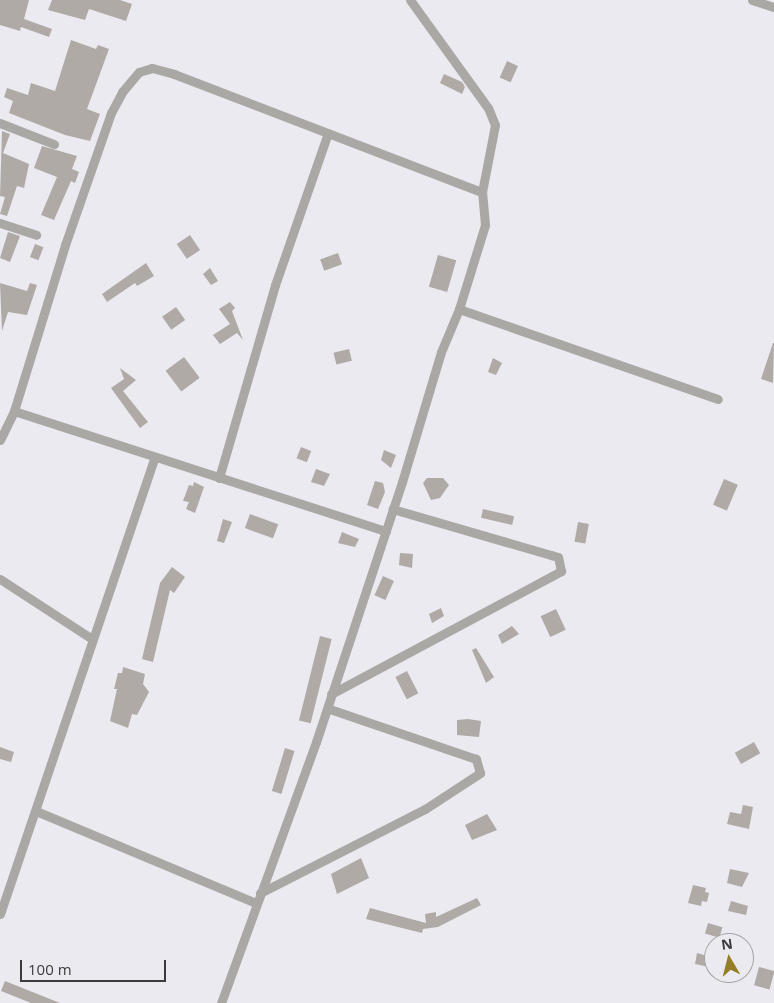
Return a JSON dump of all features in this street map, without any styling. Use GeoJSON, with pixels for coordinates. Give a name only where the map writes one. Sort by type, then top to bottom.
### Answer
{"type":"FeatureCollection","features":[{"type":"Feature","properties":{"kind":"street"},"geometry":{"type":"LineString","coordinates":[[222,1003],[256,903],[327,708],[386,531],[441,352],[459,309],[485,225],[482,192],[495,125],[488,108],[410,0]]}},
{"type":"Feature","properties":{"kind":"street"},"geometry":{"type":"LineString","coordinates":[[752,0],[774,7]]}},
{"type":"Feature","properties":{"kind":"street"},"geometry":{"type":"LineString","coordinates":[[0,440],[14,411],[65,245],[111,113],[132,78],[147,68],[174,74],[482,192]]}},
{"type":"Feature","properties":{"kind":"street"},"geometry":{"type":"LineString","coordinates":[[0,123],[54,144]]}},
{"type":"Feature","properties":{"kind":"street"},"geometry":{"type":"LineString","coordinates":[[219,478],[275,285],[328,133]]}},
{"type":"Feature","properties":{"kind":"street"},"geometry":{"type":"LineString","coordinates":[[0,222],[36,235]]}},
{"type":"Feature","properties":{"kind":"street"},"geometry":{"type":"LineString","coordinates":[[459,309],[718,399]]}},
{"type":"Feature","properties":{"kind":"street"},"geometry":{"type":"LineString","coordinates":[[14,411],[154,458],[386,531]]}},
{"type":"Feature","properties":{"kind":"street"},"geometry":{"type":"LineString","coordinates":[[0,914],[36,811],[56,742],[154,458]]}},
{"type":"Feature","properties":{"kind":"street"},"geometry":{"type":"LineString","coordinates":[[331,694],[561,571],[558,558],[551,554],[393,509]]}},
{"type":"Feature","properties":{"kind":"street"},"geometry":{"type":"LineString","coordinates":[[0,579],[92,639]]}},
{"type":"Feature","properties":{"kind":"street"},"geometry":{"type":"LineString","coordinates":[[260,893],[425,809],[480,773],[476,759],[327,708]]}},
{"type":"Feature","properties":{"kind":"street"},"geometry":{"type":"LineString","coordinates":[[36,811],[256,903]]}},
{"type":"Feature","properties":{"kind":"building"},"geometry":{"type":"Polygon","coordinates":[[[0,0],[29,0],[24,19],[52,29],[49,37],[21,27],[20,31],[0,25],[0,0]]]}},
{"type":"Feature","properties":{"kind":"building"},"geometry":{"type":"Polygon","coordinates":[[[52,0],[120,0],[132,4],[126,21],[89,9],[85,20],[48,10],[52,0]]]}},
{"type":"Feature","properties":{"kind":"building"},"geometry":{"type":"Polygon","coordinates":[[[71,40],[96,49],[98,45],[109,49],[87,109],[100,114],[90,141],[65,135],[9,113],[13,101],[4,97],[7,88],[28,95],[31,83],[55,91],[71,40]]]}},
{"type":"Feature","properties":{"kind":"building"},"geometry":{"type":"Polygon","coordinates":[[[507,61],[518,66],[511,82],[500,77],[507,61]]]}},
{"type":"Feature","properties":{"kind":"building"},"geometry":{"type":"Polygon","coordinates":[[[444,74],[462,82],[465,87],[462,94],[440,83],[444,74]]]}},
{"type":"Feature","properties":{"kind":"building"},"geometry":{"type":"Polygon","coordinates":[[[2,131],[10,134],[3,153],[29,164],[24,188],[17,186],[7,216],[0,214],[5,197],[0,196],[2,131]]]}},
{"type":"Feature","properties":{"kind":"building"},"geometry":{"type":"Polygon","coordinates":[[[42,146],[77,156],[72,169],[79,172],[75,183],[71,181],[54,220],[41,215],[57,177],[34,168],[42,146]]]}},
{"type":"Feature","properties":{"kind":"building"},"geometry":{"type":"Polygon","coordinates":[[[8,232],[20,236],[10,262],[0,258],[8,232]]]}},
{"type":"Feature","properties":{"kind":"building"},"geometry":{"type":"Polygon","coordinates":[[[190,235],[200,250],[187,259],[177,244],[190,235]]]}},
{"type":"Feature","properties":{"kind":"building"},"geometry":{"type":"Polygon","coordinates":[[[35,244],[43,247],[38,260],[30,257],[35,244]]]}},
{"type":"Feature","properties":{"kind":"building"},"geometry":{"type":"Polygon","coordinates":[[[338,253],[342,264],[324,271],[320,259],[338,253]]]}},
{"type":"Feature","properties":{"kind":"building"},"geometry":{"type":"Polygon","coordinates":[[[438,255],[456,260],[447,292],[429,287],[438,255]]]}},
{"type":"Feature","properties":{"kind":"building"},"geometry":{"type":"Polygon","coordinates":[[[146,263],[154,276],[137,286],[135,283],[107,302],[102,294],[146,263]]]}},
{"type":"Feature","properties":{"kind":"building"},"geometry":{"type":"Polygon","coordinates":[[[210,268],[218,281],[211,285],[203,274],[210,268]]]}},
{"type":"Feature","properties":{"kind":"building"},"geometry":{"type":"Polygon","coordinates":[[[0,283],[27,291],[30,283],[37,285],[27,315],[8,312],[2,331],[0,283]]]}},
{"type":"Feature","properties":{"kind":"building"},"geometry":{"type":"Polygon","coordinates":[[[230,302],[235,308],[232,311],[243,340],[237,333],[220,344],[213,335],[230,324],[219,309],[230,302]]]}},
{"type":"Feature","properties":{"kind":"building"},"geometry":{"type":"Polygon","coordinates":[[[176,307],[185,320],[171,330],[162,317],[176,307]]]}},
{"type":"Feature","properties":{"kind":"building"},"geometry":{"type":"Polygon","coordinates":[[[774,343],[773,383],[761,379],[774,343]]]}},
{"type":"Feature","properties":{"kind":"building"},"geometry":{"type":"Polygon","coordinates":[[[349,349],[352,361],[336,365],[333,353],[349,349]]]}},
{"type":"Feature","properties":{"kind":"building"},"geometry":{"type":"Polygon","coordinates":[[[184,357],[200,378],[181,392],[166,371],[184,357]]]}},
{"type":"Feature","properties":{"kind":"building"},"geometry":{"type":"Polygon","coordinates":[[[493,358],[502,363],[496,375],[488,372],[493,358]]]}},
{"type":"Feature","properties":{"kind":"building"},"geometry":{"type":"Polygon","coordinates":[[[120,368],[136,380],[123,391],[148,422],[140,428],[111,388],[124,379],[120,368]]]}},
{"type":"Feature","properties":{"kind":"building"},"geometry":{"type":"Polygon","coordinates":[[[301,447],[311,451],[307,462],[297,458],[301,447]]]}},
{"type":"Feature","properties":{"kind":"building"},"geometry":{"type":"Polygon","coordinates":[[[384,450],[396,455],[391,468],[381,460],[384,450]]]}},
{"type":"Feature","properties":{"kind":"building"},"geometry":{"type":"Polygon","coordinates":[[[316,469],[330,474],[324,486],[311,482],[316,469]]]}},
{"type":"Feature","properties":{"kind":"building"},"geometry":{"type":"Polygon","coordinates":[[[427,478],[443,478],[449,485],[440,498],[431,500],[423,483],[427,478]]]}},
{"type":"Feature","properties":{"kind":"building"},"geometry":{"type":"Polygon","coordinates":[[[724,479],[738,485],[727,511],[713,505],[724,479]]]}},
{"type":"Feature","properties":{"kind":"building"},"geometry":{"type":"Polygon","coordinates":[[[375,481],[383,483],[385,492],[378,509],[367,505],[375,481]]]}},
{"type":"Feature","properties":{"kind":"building"},"geometry":{"type":"Polygon","coordinates":[[[194,482],[204,487],[195,513],[186,509],[189,502],[183,501],[189,485],[193,486],[194,482]]]}},
{"type":"Feature","properties":{"kind":"building"},"geometry":{"type":"Polygon","coordinates":[[[483,509],[514,516],[512,525],[481,518],[483,509]]]}},
{"type":"Feature","properties":{"kind":"building"},"geometry":{"type":"Polygon","coordinates":[[[250,514],[278,524],[273,538],[245,528],[250,514]]]}},
{"type":"Feature","properties":{"kind":"building"},"geometry":{"type":"Polygon","coordinates":[[[223,519],[232,522],[224,543],[217,541],[223,519]]]}},
{"type":"Feature","properties":{"kind":"building"},"geometry":{"type":"Polygon","coordinates":[[[578,522],[589,524],[585,544],[575,542],[578,522]]]}},
{"type":"Feature","properties":{"kind":"building"},"geometry":{"type":"Polygon","coordinates":[[[342,532],[359,539],[355,547],[338,543],[342,532]]]}},
{"type":"Feature","properties":{"kind":"building"},"geometry":{"type":"Polygon","coordinates":[[[400,553],[413,554],[412,568],[399,565],[400,553]]]}},
{"type":"Feature","properties":{"kind":"building"},"geometry":{"type":"Polygon","coordinates":[[[172,567],[185,577],[174,593],[170,590],[153,662],[142,659],[160,583],[172,567]]]}},
{"type":"Feature","properties":{"kind":"building"},"geometry":{"type":"Polygon","coordinates":[[[383,576],[394,581],[385,600],[374,595],[383,576]]]}},
{"type":"Feature","properties":{"kind":"building"},"geometry":{"type":"Polygon","coordinates":[[[441,608],[444,616],[432,623],[429,614],[441,608]]]}},
{"type":"Feature","properties":{"kind":"building"},"geometry":{"type":"Polygon","coordinates":[[[556,609],[566,630],[550,637],[541,616],[556,609]]]}},
{"type":"Feature","properties":{"kind":"building"},"geometry":{"type":"Polygon","coordinates":[[[512,626],[519,634],[502,644],[498,635],[512,626]]]}},
{"type":"Feature","properties":{"kind":"building"},"geometry":{"type":"Polygon","coordinates":[[[320,636],[332,639],[311,723],[299,720],[320,636]]]}},
{"type":"Feature","properties":{"kind":"building"},"geometry":{"type":"Polygon","coordinates":[[[476,648],[494,677],[486,683],[472,650],[476,648]]]}},
{"type":"Feature","properties":{"kind":"building"},"geometry":{"type":"Polygon","coordinates":[[[123,667],[145,674],[143,684],[149,692],[137,715],[132,714],[128,728],[110,721],[117,689],[114,689],[118,673],[122,673],[123,667]]]}},
{"type":"Feature","properties":{"kind":"building"},"geometry":{"type":"Polygon","coordinates":[[[407,671],[418,693],[407,699],[395,677],[407,671]]]}},
{"type":"Feature","properties":{"kind":"building"},"geometry":{"type":"Polygon","coordinates":[[[457,720],[481,721],[479,737],[457,735],[457,720]]]}},
{"type":"Feature","properties":{"kind":"building"},"geometry":{"type":"Polygon","coordinates":[[[754,742],[760,753],[741,764],[735,753],[754,742]]]}},
{"type":"Feature","properties":{"kind":"building"},"geometry":{"type":"Polygon","coordinates":[[[0,747],[14,752],[11,762],[0,759],[0,747]]]}},
{"type":"Feature","properties":{"kind":"building"},"geometry":{"type":"Polygon","coordinates":[[[285,748],[295,751],[281,794],[272,791],[285,748]]]}},
{"type":"Feature","properties":{"kind":"building"},"geometry":{"type":"Polygon","coordinates":[[[743,805],[753,807],[749,829],[727,824],[730,812],[741,814],[743,805]]]}},
{"type":"Feature","properties":{"kind":"building"},"geometry":{"type":"Polygon","coordinates":[[[487,814],[497,830],[472,840],[465,825],[487,814]]]}},
{"type":"Feature","properties":{"kind":"building"},"geometry":{"type":"Polygon","coordinates":[[[361,858],[369,878],[337,894],[331,874],[361,858]]]}},
{"type":"Feature","properties":{"kind":"building"},"geometry":{"type":"Polygon","coordinates":[[[730,869],[749,873],[742,887],[727,883],[730,869]]]}},
{"type":"Feature","properties":{"kind":"building"},"geometry":{"type":"Polygon","coordinates":[[[693,885],[706,888],[705,892],[709,893],[707,902],[702,901],[701,906],[688,903],[693,885]]]}},
{"type":"Feature","properties":{"kind":"building"},"geometry":{"type":"Polygon","coordinates":[[[477,898],[481,905],[438,927],[423,929],[422,933],[366,919],[370,908],[426,923],[425,914],[436,912],[436,917],[477,898]]]}},
{"type":"Feature","properties":{"kind":"building"},"geometry":{"type":"Polygon","coordinates":[[[731,901],[748,906],[746,915],[728,911],[731,901]]]}},
{"type":"Feature","properties":{"kind":"building"},"geometry":{"type":"Polygon","coordinates":[[[708,923],[722,927],[721,933],[705,933],[708,923]]]}},
{"type":"Feature","properties":{"kind":"building"},"geometry":{"type":"Polygon","coordinates":[[[697,953],[704,955],[704,966],[695,964],[697,953]]]}},
{"type":"Feature","properties":{"kind":"building"},"geometry":{"type":"Polygon","coordinates":[[[759,967],[774,971],[770,989],[754,985],[759,967]]]}},
{"type":"Feature","properties":{"kind":"building"},"geometry":{"type":"Polygon","coordinates":[[[5,981],[60,1003],[31,1003],[1,991],[5,981]]]}}]}
